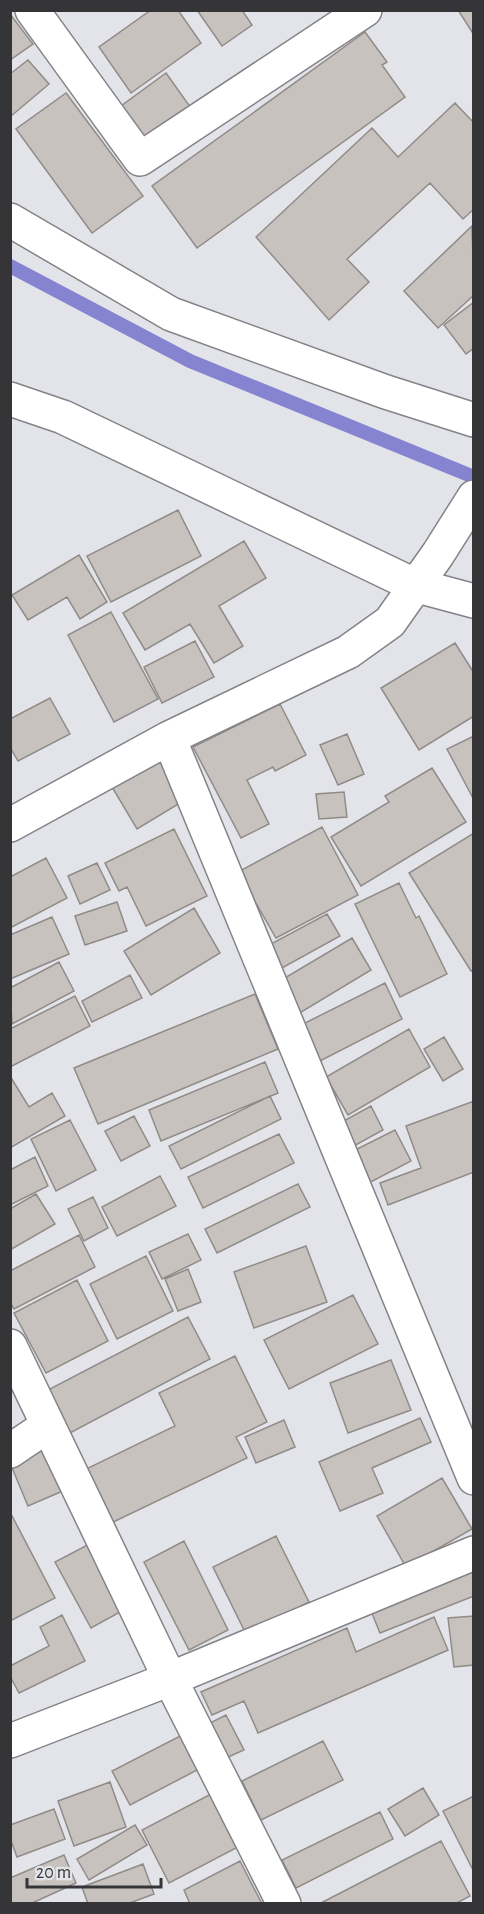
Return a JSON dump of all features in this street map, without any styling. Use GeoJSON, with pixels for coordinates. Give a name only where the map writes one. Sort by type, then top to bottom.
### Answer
{"type":"FeatureCollection","features":[{"type":"Feature","properties":{"kind":"street"},"geometry":{"type":"LineString","coordinates":[[32,10],[140,159],[365,10]]}},
{"type":"Feature","properties":{"kind":"street"},"geometry":{"type":"LineString","coordinates":[[10,220],[171,314],[386,392],[474,420]]}},
{"type":"Feature","properties":{"kind":"street"},"geometry":{"type":"LineString","coordinates":[[10,399],[63,417],[414,585],[474,601]]}},
{"type":"Feature","properties":{"kind":"street"},"geometry":{"type":"LineString","coordinates":[[10,825],[169,738],[348,652],[390,621],[438,554],[474,497]]}},
{"type":"Feature","properties":{"kind":"street"},"geometry":{"type":"LineString","coordinates":[[169,738],[474,1478]]}},
{"type":"Feature","properties":{"kind":"street"},"geometry":{"type":"LineString","coordinates":[[10,1346],[170,1679],[284,1904]]}},
{"type":"Feature","properties":{"kind":"street"},"geometry":{"type":"LineString","coordinates":[[10,1451],[47,1426]]}},
{"type":"Feature","properties":{"kind":"street"},"geometry":{"type":"LineString","coordinates":[[10,1741],[170,1679],[474,1553]]}},
{"type":"Feature","properties":{"kind":"building"},"geometry":{"type":"Polygon","coordinates":[[[151,10],[178,10],[201,43],[131,93],[99,47],[151,10]]]}},
{"type":"Feature","properties":{"kind":"building"},"geometry":{"type":"Polygon","coordinates":[[[197,10],[242,10],[252,25],[222,46],[197,10]]]}},
{"type":"Feature","properties":{"kind":"building"},"geometry":{"type":"Polygon","coordinates":[[[458,10],[474,10],[474,35],[458,10]]]}},
{"type":"Feature","properties":{"kind":"building"},"geometry":{"type":"Polygon","coordinates":[[[10,14],[33,44],[10,60],[10,14]]]}},
{"type":"Feature","properties":{"kind":"building"},"geometry":{"type":"Polygon","coordinates":[[[365,32],[387,62],[382,65],[405,97],[197,248],[152,186],[365,32]]]}},
{"type":"Feature","properties":{"kind":"building"},"geometry":{"type":"Polygon","coordinates":[[[28,60],[49,84],[10,117],[10,74],[28,60]]]}},
{"type":"Feature","properties":{"kind":"building"},"geometry":{"type":"Polygon","coordinates":[[[166,73],[191,108],[146,141],[121,106],[166,73]]]}},
{"type":"Feature","properties":{"kind":"building"},"geometry":{"type":"Polygon","coordinates":[[[66,93],[143,196],[92,233],[16,129],[66,93]]]}},
{"type":"Feature","properties":{"kind":"building"},"geometry":{"type":"Polygon","coordinates":[[[455,103],[474,123],[474,209],[463,219],[430,183],[347,259],[369,282],[329,320],[256,237],[372,128],[398,157],[455,103]]]}},
{"type":"Feature","properties":{"kind":"building"},"geometry":{"type":"Polygon","coordinates":[[[472,226],[474,295],[438,328],[404,291],[472,226]]]}},
{"type":"Feature","properties":{"kind":"building"},"geometry":{"type":"Polygon","coordinates":[[[474,302],[474,348],[466,354],[444,325],[474,302]]]}},
{"type":"Feature","properties":{"kind":"building"},"geometry":{"type":"Polygon","coordinates":[[[178,510],[201,556],[111,602],[87,556],[178,510]]]}},
{"type":"Feature","properties":{"kind":"building"},"geometry":{"type":"Polygon","coordinates":[[[244,541],[266,578],[219,606],[243,646],[214,663],[190,624],[145,650],[123,613],[244,541]]]}},
{"type":"Feature","properties":{"kind":"building"},"geometry":{"type":"Polygon","coordinates":[[[79,555],[107,602],[80,619],[67,597],[28,620],[12,595],[79,555]]]}},
{"type":"Feature","properties":{"kind":"building"},"geometry":{"type":"Polygon","coordinates":[[[111,612],[158,699],[114,722],[68,635],[111,612]]]}},
{"type":"Feature","properties":{"kind":"building"},"geometry":{"type":"Polygon","coordinates":[[[195,641],[214,677],[162,703],[144,667],[195,641]]]}},
{"type":"Feature","properties":{"kind":"building"},"geometry":{"type":"Polygon","coordinates":[[[455,643],[474,673],[474,716],[419,750],[381,688],[455,643]]]}},
{"type":"Feature","properties":{"kind":"building"},"geometry":{"type":"Polygon","coordinates":[[[50,698],[70,734],[18,761],[10,747],[10,719],[50,698]]]}},
{"type":"Feature","properties":{"kind":"building"},"geometry":{"type":"Polygon","coordinates":[[[280,704],[306,755],[275,771],[273,767],[247,780],[269,824],[241,838],[193,747],[280,704]]]}},
{"type":"Feature","properties":{"kind":"building"},"geometry":{"type":"Polygon","coordinates":[[[347,734],[364,774],[338,785],[320,745],[347,734]]]}},
{"type":"Feature","properties":{"kind":"building"},"geometry":{"type":"Polygon","coordinates":[[[474,736],[474,800],[447,749],[474,736]]]}},
{"type":"Feature","properties":{"kind":"building"},"geometry":{"type":"Polygon","coordinates":[[[158,753],[185,800],[137,829],[109,782],[158,753]]]}},
{"type":"Feature","properties":{"kind":"building"},"geometry":{"type":"Polygon","coordinates":[[[432,768],[466,822],[361,886],[331,837],[389,802],[385,796],[432,768]]]}},
{"type":"Feature","properties":{"kind":"building"},"geometry":{"type":"Polygon","coordinates":[[[344,792],[347,817],[319,819],[316,794],[344,792]]]}},
{"type":"Feature","properties":{"kind":"building"},"geometry":{"type":"Polygon","coordinates":[[[322,827],[358,895],[276,938],[238,872],[322,827]]]}},
{"type":"Feature","properties":{"kind":"building"},"geometry":{"type":"Polygon","coordinates":[[[174,829],[207,896],[146,926],[127,887],[119,891],[105,863],[174,829]]]}},
{"type":"Feature","properties":{"kind":"building"},"geometry":{"type":"Polygon","coordinates":[[[474,833],[474,970],[471,971],[409,873],[474,833]]]}},
{"type":"Feature","properties":{"kind":"building"},"geometry":{"type":"Polygon","coordinates":[[[46,858],[67,898],[10,928],[10,877],[46,858]]]}},
{"type":"Feature","properties":{"kind":"building"},"geometry":{"type":"Polygon","coordinates":[[[97,863],[110,890],[80,904],[68,876],[97,863]]]}},
{"type":"Feature","properties":{"kind":"building"},"geometry":{"type":"Polygon","coordinates":[[[399,883],[416,918],[419,916],[447,974],[400,997],[355,904],[399,883]]]}},
{"type":"Feature","properties":{"kind":"building"},"geometry":{"type":"Polygon","coordinates":[[[117,902],[127,931],[85,945],[75,916],[117,902]]]}},
{"type":"Feature","properties":{"kind":"building"},"geometry":{"type":"Polygon","coordinates":[[[194,908],[220,953],[151,995],[124,951],[194,908]]]}},
{"type":"Feature","properties":{"kind":"building"},"geometry":{"type":"Polygon","coordinates":[[[327,914],[340,936],[282,968],[269,945],[327,914]]]}},
{"type":"Feature","properties":{"kind":"building"},"geometry":{"type":"Polygon","coordinates":[[[52,917],[69,954],[10,979],[10,935],[52,917]]]}},
{"type":"Feature","properties":{"kind":"building"},"geometry":{"type":"Polygon","coordinates":[[[352,938],[371,970],[298,1014],[278,982],[352,938]]]}},
{"type":"Feature","properties":{"kind":"building"},"geometry":{"type":"Polygon","coordinates":[[[59,962],[74,991],[12,1024],[10,988],[59,962]]]}},
{"type":"Feature","properties":{"kind":"building"},"geometry":{"type":"Polygon","coordinates":[[[130,975],[142,998],[92,1022],[82,1001],[130,975]]]}},
{"type":"Feature","properties":{"kind":"building"},"geometry":{"type":"Polygon","coordinates":[[[385,983],[402,1019],[316,1063],[297,1027],[385,983]]]}},
{"type":"Feature","properties":{"kind":"building"},"geometry":{"type":"Polygon","coordinates":[[[255,994],[278,1049],[98,1124],[74,1068],[255,994]]]}},
{"type":"Feature","properties":{"kind":"building"},"geometry":{"type":"Polygon","coordinates":[[[75,996],[90,1026],[10,1067],[10,1029],[75,996]]]}},
{"type":"Feature","properties":{"kind":"building"},"geometry":{"type":"Polygon","coordinates":[[[409,1029],[430,1067],[348,1115],[326,1077],[409,1029]]]}},
{"type":"Feature","properties":{"kind":"building"},"geometry":{"type":"Polygon","coordinates":[[[444,1037],[463,1069],[443,1081],[424,1049],[444,1037]]]}},
{"type":"Feature","properties":{"kind":"building"},"geometry":{"type":"Polygon","coordinates":[[[265,1062],[278,1093],[161,1141],[149,1110],[265,1062]]]}},
{"type":"Feature","properties":{"kind":"building"},"geometry":{"type":"Polygon","coordinates":[[[10,1076],[29,1107],[52,1093],[65,1116],[10,1148],[10,1076]]]}},
{"type":"Feature","properties":{"kind":"building"},"geometry":{"type":"Polygon","coordinates":[[[270,1096],[281,1119],[181,1169],[169,1146],[270,1096]]]}},
{"type":"Feature","properties":{"kind":"building"},"geometry":{"type":"Polygon","coordinates":[[[474,1101],[474,1172],[388,1205],[380,1183],[421,1168],[406,1126],[474,1101]]]}},
{"type":"Feature","properties":{"kind":"building"},"geometry":{"type":"Polygon","coordinates":[[[371,1106],[383,1130],[352,1147],[340,1123],[371,1106]]]}},
{"type":"Feature","properties":{"kind":"building"},"geometry":{"type":"Polygon","coordinates":[[[134,1116],[150,1146],[121,1161],[105,1131],[134,1116]]]}},
{"type":"Feature","properties":{"kind":"building"},"geometry":{"type":"Polygon","coordinates":[[[70,1120],[96,1170],[56,1191],[31,1139],[70,1120]]]}},
{"type":"Feature","properties":{"kind":"building"},"geometry":{"type":"Polygon","coordinates":[[[395,1130],[411,1161],[363,1186],[347,1154],[395,1130]]]}},
{"type":"Feature","properties":{"kind":"building"},"geometry":{"type":"Polygon","coordinates":[[[279,1134],[294,1163],[203,1208],[188,1177],[279,1134]]]}},
{"type":"Feature","properties":{"kind":"building"},"geometry":{"type":"Polygon","coordinates":[[[35,1157],[48,1186],[10,1205],[10,1170],[35,1157]]]}},
{"type":"Feature","properties":{"kind":"building"},"geometry":{"type":"Polygon","coordinates":[[[160,1176],[176,1206],[117,1236],[102,1207],[160,1176]]]}},
{"type":"Feature","properties":{"kind":"building"},"geometry":{"type":"Polygon","coordinates":[[[298,1184],[310,1207],[217,1253],[205,1229],[298,1184]]]}},
{"type":"Feature","properties":{"kind":"building"},"geometry":{"type":"Polygon","coordinates":[[[36,1194],[55,1224],[10,1250],[10,1209],[36,1194]]]}},
{"type":"Feature","properties":{"kind":"building"},"geometry":{"type":"Polygon","coordinates":[[[93,1197],[108,1228],[84,1241],[68,1209],[93,1197]]]}},
{"type":"Feature","properties":{"kind":"building"},"geometry":{"type":"Polygon","coordinates":[[[188,1234],[201,1260],[162,1279],[149,1252],[188,1234]]]}},
{"type":"Feature","properties":{"kind":"building"},"geometry":{"type":"Polygon","coordinates":[[[79,1235],[95,1267],[14,1309],[10,1302],[10,1271],[79,1235]]]}},
{"type":"Feature","properties":{"kind":"building"},"geometry":{"type":"Polygon","coordinates":[[[306,1246],[327,1302],[254,1328],[234,1272],[306,1246]]]}},
{"type":"Feature","properties":{"kind":"building"},"geometry":{"type":"Polygon","coordinates":[[[146,1256],[173,1311],[117,1339],[90,1284],[146,1256]]]}},
{"type":"Feature","properties":{"kind":"building"},"geometry":{"type":"Polygon","coordinates":[[[188,1269],[201,1302],[178,1311],[165,1279],[188,1269]]]}},
{"type":"Feature","properties":{"kind":"building"},"geometry":{"type":"Polygon","coordinates":[[[77,1280],[108,1341],[46,1373],[14,1313],[77,1280]]]}},
{"type":"Feature","properties":{"kind":"building"},"geometry":{"type":"Polygon","coordinates":[[[353,1295],[378,1344],[289,1389],[264,1340],[353,1295]]]}},
{"type":"Feature","properties":{"kind":"building"},"geometry":{"type":"Polygon","coordinates":[[[188,1317],[210,1359],[68,1434],[46,1391],[188,1317]]]}},
{"type":"Feature","properties":{"kind":"building"},"geometry":{"type":"Polygon","coordinates":[[[235,1356],[267,1422],[236,1437],[247,1458],[107,1525],[82,1471],[175,1426],[159,1393],[235,1356]]]}},
{"type":"Feature","properties":{"kind":"building"},"geometry":{"type":"Polygon","coordinates":[[[391,1360],[411,1410],[348,1433],[330,1383],[391,1360]]]}},
{"type":"Feature","properties":{"kind":"building"},"geometry":{"type":"Polygon","coordinates":[[[420,1418],[431,1442],[372,1468],[383,1493],[340,1511],[319,1462],[420,1418]]]}},
{"type":"Feature","properties":{"kind":"building"},"geometry":{"type":"Polygon","coordinates":[[[284,1420],[295,1447],[256,1463],[245,1437],[284,1420]]]}},
{"type":"Feature","properties":{"kind":"building"},"geometry":{"type":"Polygon","coordinates":[[[47,1448],[65,1490],[28,1506],[10,1463],[47,1448]]]}},
{"type":"Feature","properties":{"kind":"building"},"geometry":{"type":"Polygon","coordinates":[[[442,1478],[472,1529],[406,1567],[377,1516],[442,1478]]]}},
{"type":"Feature","properties":{"kind":"building"},"geometry":{"type":"Polygon","coordinates":[[[10,1512],[55,1598],[10,1621],[10,1512]]]}},
{"type":"Feature","properties":{"kind":"building"},"geometry":{"type":"Polygon","coordinates":[[[276,1536],[309,1602],[246,1634],[213,1567],[276,1536]]]}},
{"type":"Feature","properties":{"kind":"building"},"geometry":{"type":"Polygon","coordinates":[[[95,1541],[131,1606],[91,1628],[55,1562],[95,1541]]]}},
{"type":"Feature","properties":{"kind":"building"},"geometry":{"type":"Polygon","coordinates":[[[184,1541],[228,1630],[189,1650],[144,1562],[184,1541]]]}},
{"type":"Feature","properties":{"kind":"building"},"geometry":{"type":"Polygon","coordinates":[[[470,1566],[474,1576],[474,1596],[380,1633],[369,1606],[470,1566]]]}},
{"type":"Feature","properties":{"kind":"building"},"geometry":{"type":"Polygon","coordinates":[[[62,1615],[85,1661],[19,1693],[10,1676],[10,1666],[49,1646],[40,1627],[62,1615]]]}},
{"type":"Feature","properties":{"kind":"building"},"geometry":{"type":"Polygon","coordinates":[[[474,1616],[474,1665],[454,1667],[448,1618],[474,1616]]]}},
{"type":"Feature","properties":{"kind":"building"},"geometry":{"type":"Polygon","coordinates":[[[434,1617],[448,1650],[258,1733],[244,1701],[212,1715],[201,1692],[347,1628],[356,1652],[434,1617]]]}},
{"type":"Feature","properties":{"kind":"building"},"geometry":{"type":"Polygon","coordinates":[[[226,1715],[244,1750],[226,1758],[208,1724],[226,1715]]]}},
{"type":"Feature","properties":{"kind":"building"},"geometry":{"type":"Polygon","coordinates":[[[184,1734],[201,1768],[130,1805],[112,1771],[184,1734]]]}},
{"type":"Feature","properties":{"kind":"building"},"geometry":{"type":"Polygon","coordinates":[[[323,1741],[343,1780],[261,1820],[242,1781],[323,1741]]]}},
{"type":"Feature","properties":{"kind":"building"},"geometry":{"type":"Polygon","coordinates":[[[110,1782],[126,1827],[74,1846],[58,1801],[110,1782]]]}},
{"type":"Feature","properties":{"kind":"building"},"geometry":{"type":"Polygon","coordinates":[[[423,1788],[439,1815],[405,1836],[388,1809],[423,1788]]]}},
{"type":"Feature","properties":{"kind":"building"},"geometry":{"type":"Polygon","coordinates":[[[211,1794],[238,1847],[169,1883],[142,1830],[211,1794]]]}},
{"type":"Feature","properties":{"kind":"building"},"geometry":{"type":"Polygon","coordinates":[[[474,1796],[474,1872],[443,1811],[474,1796]]]}},
{"type":"Feature","properties":{"kind":"building"},"geometry":{"type":"Polygon","coordinates":[[[54,1809],[65,1839],[17,1857],[10,1838],[10,1825],[54,1809]]]}},
{"type":"Feature","properties":{"kind":"building"},"geometry":{"type":"Polygon","coordinates":[[[380,1812],[393,1839],[296,1888],[282,1860],[380,1812]]]}},
{"type":"Feature","properties":{"kind":"building"},"geometry":{"type":"Polygon","coordinates":[[[135,1825],[147,1845],[89,1880],[77,1859],[135,1825]]]}},
{"type":"Feature","properties":{"kind":"building"},"geometry":{"type":"Polygon","coordinates":[[[441,1841],[470,1896],[455,1904],[319,1904],[441,1841]]]}},
{"type":"Feature","properties":{"kind":"building"},"geometry":{"type":"Polygon","coordinates":[[[64,1855],[76,1883],[30,1904],[10,1904],[10,1878],[64,1855]]]}},
{"type":"Feature","properties":{"kind":"building"},"geometry":{"type":"Polygon","coordinates":[[[240,1861],[262,1904],[190,1904],[184,1890],[240,1861]]]}},
{"type":"Feature","properties":{"kind":"building"},"geometry":{"type":"Polygon","coordinates":[[[143,1864],[154,1894],[127,1904],[88,1904],[82,1887],[143,1864]]]}},
{"type":"Feature","properties":{"kind":"waterway"},"geometry":{"type":"LineString","coordinates":[[10,266],[190,361],[474,477]]}}]}
